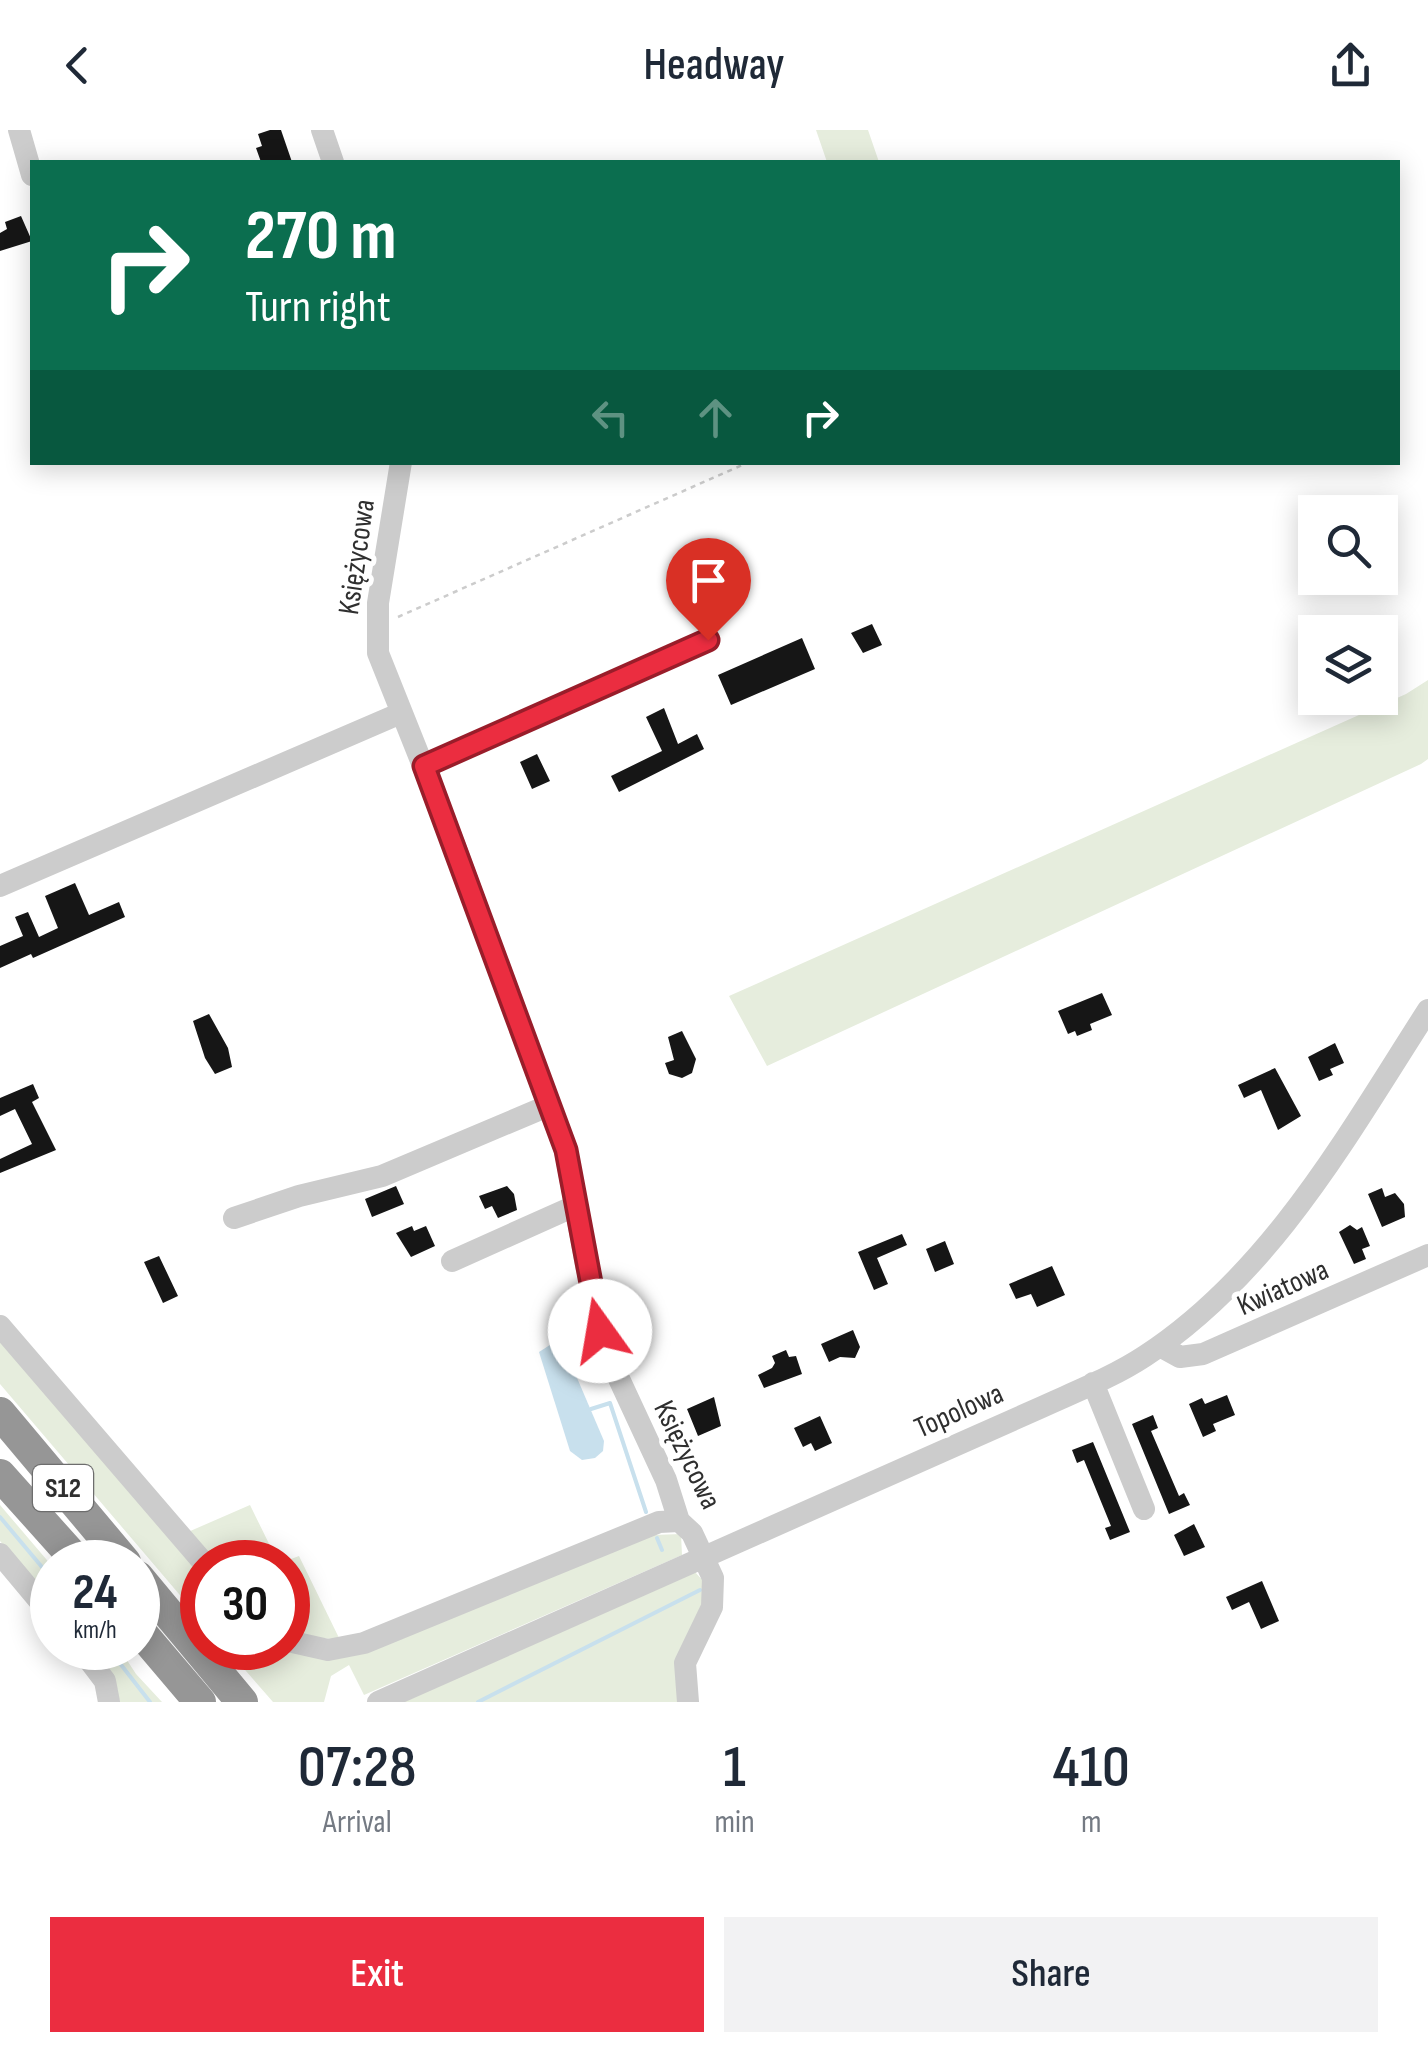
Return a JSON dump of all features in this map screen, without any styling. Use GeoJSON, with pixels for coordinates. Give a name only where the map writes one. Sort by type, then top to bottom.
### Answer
{"type":"FeatureCollection","features":[{"type":"Feature","properties":{"kind":"highway","name":"S12"},"geometry":{"type":"LineString","coordinates":[[0,1414],[106,1540]]}},
{"type":"Feature","properties":{"kind":"highway","name":"S12"},"geometry":{"type":"LineString","coordinates":[[0,1475],[58,1540]]}},
{"type":"Feature","properties":{"kind":"highway"},"geometry":{"type":"LineString","coordinates":[[160,1603],[242,1702]]}},
{"type":"Feature","properties":{"kind":"highway"},"geometry":{"type":"LineString","coordinates":[[160,1655],[200,1702]]}},
{"type":"Feature","properties":{"kind":"street"},"geometry":{"type":"LineString","coordinates":[[19,130],[30,167]]}},
{"type":"Feature","properties":{"kind":"street"},"geometry":{"type":"LineString","coordinates":[[322,130],[332,160]]}},
{"type":"Feature","properties":{"kind":"street","name":"Księżycowa"},"geometry":{"type":"LineString","coordinates":[[401,465],[376,622],[382,665],[424,766],[550,1105],[571,1170],[600,1331],[666,1480],[679,1521],[688,1527],[704,1558]]}},
{"type":"Feature","properties":{"kind":"street"},"geometry":{"type":"LineString","coordinates":[[424,766],[708,640]]}},
{"type":"Feature","properties":{"kind":"street"},"geometry":{"type":"LineString","coordinates":[[0,886],[402,713]]}},
{"type":"Feature","properties":{"kind":"street","name":"Topolowa"},"geometry":{"type":"LineString","coordinates":[[381,1701],[1093,1384],[1160,1346],[1224,1290],[1295,1211],[1428,1010]]}},
{"type":"Feature","properties":{"kind":"street"},"geometry":{"type":"LineString","coordinates":[[234,1218],[299,1196],[382,1176],[550,1105]]}},
{"type":"Feature","properties":{"kind":"street"},"geometry":{"type":"LineString","coordinates":[[452,1260],[577,1205]]}},
{"type":"Feature","properties":{"kind":"street","name":"Kwiatowa"},"geometry":{"type":"LineString","coordinates":[[1160,1346],[1180,1357],[1202,1354],[1428,1255]]}},
{"type":"Feature","properties":{"kind":"street"},"geometry":{"type":"LineString","coordinates":[[0,1326],[184,1540]]}},
{"type":"Feature","properties":{"kind":"street"},"geometry":{"type":"LineString","coordinates":[[1093,1384],[1144,1509]]}},
{"type":"Feature","properties":{"kind":"street"},"geometry":{"type":"LineString","coordinates":[[310,1646],[328,1650],[364,1643],[643,1529],[667,1520],[679,1521]]}},
{"type":"Feature","properties":{"kind":"street"},"geometry":{"type":"LineString","coordinates":[[0,1554],[30,1590]]}},
{"type":"Feature","properties":{"kind":"street"},"geometry":{"type":"LineString","coordinates":[[688,1702],[685,1663],[715,1596],[713,1578],[704,1558]]}},
{"type":"Feature","properties":{"kind":"street"},"geometry":{"type":"LineString","coordinates":[[96,1670],[110,1702]]}},
{"type":"Feature","properties":{"kind":"path"},"geometry":{"type":"LineString","coordinates":[[376,622],[416,609],[742,465]]}},
{"type":"Feature","properties":{"kind":"green space"},"geometry":{"type":"Polygon","coordinates":[[[816,130],[868,130],[878,160],[826,160],[816,130]]]}},
{"type":"Feature","properties":{"kind":"green space"},"geometry":{"type":"Polygon","coordinates":[[[1428,680],[1428,759],[1421,764],[767,1066],[729,996],[1359,715],[1398,715],[1398,698],[1428,680]]]}},
{"type":"Feature","properties":{"kind":"green space"},"geometry":{"type":"Polygon","coordinates":[[[0,1339],[180,1548],[180,1595],[160,1572],[160,1540],[133,1540],[0,1384],[0,1339]]]}},
{"type":"Feature","properties":{"kind":"green space"},"geometry":{"type":"Polygon","coordinates":[[[0,1505],[30,1540],[30,1576],[0,1541],[0,1505]]]}},
{"type":"Feature","properties":{"kind":"green space"},"geometry":{"type":"Polygon","coordinates":[[[250,1505],[267,1540],[195,1540],[188,1532],[250,1505]]]}},
{"type":"Feature","properties":{"kind":"green space"},"geometry":{"type":"Polygon","coordinates":[[[681,1534],[682,1555],[364,1695],[349,1665],[331,1676],[324,1702],[273,1702],[245,1670],[310,1670],[310,1656],[324,1659],[654,1535],[681,1534]]]}},
{"type":"Feature","properties":{"kind":"green space"},"geometry":{"type":"Polygon","coordinates":[[[694,1571],[708,1586],[680,1702],[400,1702],[694,1571]]]}},
{"type":"Feature","properties":{"kind":"green space"},"geometry":{"type":"Polygon","coordinates":[[[310,1579],[340,1640],[310,1637],[310,1579]]]}},
{"type":"Feature","properties":{"kind":"green space"},"geometry":{"type":"Polygon","coordinates":[[[109,1670],[133,1670],[162,1702],[120,1702],[109,1670]]]}},
{"type":"Feature","properties":{"kind":"water"},"geometry":{"type":"Polygon","coordinates":[[[553,1343],[563,1345],[604,1441],[603,1451],[595,1458],[582,1460],[570,1451],[539,1352],[553,1343]]]}},
{"type":"Feature","properties":{"kind":"building"},"geometry":{"type":"Polygon","coordinates":[[[281,130],[291,160],[260,160],[256,148],[262,146],[258,134],[281,130]]]}},
{"type":"Feature","properties":{"kind":"building"},"geometry":{"type":"Polygon","coordinates":[[[21,216],[30,242],[0,251],[0,233],[7,229],[5,222],[21,216]]]}},
{"type":"Feature","properties":{"kind":"building"},"geometry":{"type":"Polygon","coordinates":[[[872,624],[882,645],[863,653],[851,633],[872,624]]]}},
{"type":"Feature","properties":{"kind":"building"},"geometry":{"type":"Polygon","coordinates":[[[802,638],[815,669],[731,705],[718,675],[802,638]]]}},
{"type":"Feature","properties":{"kind":"building"},"geometry":{"type":"Polygon","coordinates":[[[664,708],[678,744],[697,734],[704,749],[619,792],[611,776],[662,751],[646,717],[664,708]]]}},
{"type":"Feature","properties":{"kind":"building"},"geometry":{"type":"Polygon","coordinates":[[[537,754],[550,781],[532,789],[520,762],[537,754]]]}},
{"type":"Feature","properties":{"kind":"building"},"geometry":{"type":"Polygon","coordinates":[[[75,883],[89,915],[119,902],[125,917],[33,958],[31,954],[0,968],[0,946],[23,936],[15,917],[28,912],[39,937],[58,928],[45,896],[75,883]]]}},
{"type":"Feature","properties":{"kind":"building"},"geometry":{"type":"Polygon","coordinates":[[[1102,993],[1112,1015],[1090,1024],[1092,1030],[1077,1036],[1075,1031],[1068,1034],[1058,1011],[1102,993]]]}},
{"type":"Feature","properties":{"kind":"building"},"geometry":{"type":"Polygon","coordinates":[[[209,1014],[228,1048],[232,1067],[215,1074],[205,1058],[193,1021],[209,1014]]]}},
{"type":"Feature","properties":{"kind":"building"},"geometry":{"type":"Polygon","coordinates":[[[682,1031],[696,1059],[692,1073],[682,1078],[669,1074],[665,1063],[674,1060],[668,1037],[682,1031]]]}},
{"type":"Feature","properties":{"kind":"building"},"geometry":{"type":"Polygon","coordinates":[[[1335,1043],[1344,1063],[1330,1069],[1333,1075],[1319,1081],[1308,1057],[1335,1043]]]}},
{"type":"Feature","properties":{"kind":"building"},"geometry":{"type":"Polygon","coordinates":[[[1275,1068],[1301,1116],[1278,1130],[1261,1090],[1244,1098],[1238,1085],[1275,1068]]]}},
{"type":"Feature","properties":{"kind":"building"},"geometry":{"type":"Polygon","coordinates":[[[33,1084],[39,1098],[32,1102],[56,1150],[0,1173],[0,1159],[32,1144],[15,1109],[0,1116],[0,1098],[33,1084]]]}},
{"type":"Feature","properties":{"kind":"building"},"geometry":{"type":"Polygon","coordinates":[[[396,1186],[404,1204],[372,1217],[365,1199],[396,1186]]]}},
{"type":"Feature","properties":{"kind":"building"},"geometry":{"type":"Polygon","coordinates":[[[507,1186],[514,1194],[517,1210],[498,1218],[492,1206],[485,1209],[479,1196],[507,1186]]]}},
{"type":"Feature","properties":{"kind":"building"},"geometry":{"type":"Polygon","coordinates":[[[1382,1188],[1385,1197],[1395,1193],[1404,1204],[1405,1217],[1382,1227],[1368,1194],[1382,1188]]]}},
{"type":"Feature","properties":{"kind":"building"},"geometry":{"type":"Polygon","coordinates":[[[1350,1225],[1357,1230],[1362,1227],[1370,1246],[1362,1249],[1366,1259],[1354,1264],[1339,1232],[1350,1225]]]}},
{"type":"Feature","properties":{"kind":"building"},"geometry":{"type":"Polygon","coordinates":[[[412,1226],[414,1231],[426,1226],[435,1246],[411,1257],[396,1233],[412,1226]]]}},
{"type":"Feature","properties":{"kind":"building"},"geometry":{"type":"Polygon","coordinates":[[[902,1234],[907,1245],[877,1258],[888,1284],[874,1290],[858,1252],[902,1234]]]}},
{"type":"Feature","properties":{"kind":"building"},"geometry":{"type":"Polygon","coordinates":[[[945,1241],[954,1264],[935,1272],[926,1249],[945,1241]]]}},
{"type":"Feature","properties":{"kind":"building"},"geometry":{"type":"Polygon","coordinates":[[[159,1256],[178,1296],[163,1303],[144,1262],[159,1256]]]}},
{"type":"Feature","properties":{"kind":"building"},"geometry":{"type":"Polygon","coordinates":[[[1052,1266],[1065,1295],[1037,1307],[1031,1294],[1016,1299],[1009,1284],[1052,1266]]]}},
{"type":"Feature","properties":{"kind":"building"},"geometry":{"type":"Polygon","coordinates":[[[853,1330],[860,1347],[855,1358],[840,1357],[829,1362],[821,1344],[853,1330]]]}},
{"type":"Feature","properties":{"kind":"building"},"geometry":{"type":"Polygon","coordinates":[[[786,1350],[789,1357],[796,1356],[802,1374],[764,1388],[758,1375],[772,1368],[772,1356],[786,1350]]]}},
{"type":"Feature","properties":{"kind":"building"},"geometry":{"type":"Polygon","coordinates":[[[1227,1395],[1235,1415],[1213,1424],[1216,1431],[1203,1437],[1189,1404],[1202,1398],[1205,1404],[1227,1395]]]}},
{"type":"Feature","properties":{"kind":"building"},"geometry":{"type":"Polygon","coordinates":[[[714,1397],[721,1426],[698,1436],[687,1409],[714,1397]]]}},
{"type":"Feature","properties":{"kind":"building"},"geometry":{"type":"Polygon","coordinates":[[[1153,1415],[1158,1428],[1151,1431],[1179,1496],[1184,1493],[1190,1505],[1169,1514],[1132,1424],[1153,1415]]]}},
{"type":"Feature","properties":{"kind":"building"},"geometry":{"type":"Polygon","coordinates":[[[820,1416],[832,1443],[815,1451],[811,1443],[803,1447],[794,1428],[820,1416]]]}},
{"type":"Feature","properties":{"kind":"building"},"geometry":{"type":"Polygon","coordinates":[[[1093,1442],[1130,1532],[1110,1540],[1105,1528],[1111,1526],[1084,1460],[1077,1463],[1072,1450],[1093,1442]]]}},
{"type":"Feature","properties":{"kind":"building"},"geometry":{"type":"Polygon","coordinates":[[[1194,1524],[1205,1547],[1184,1556],[1174,1535],[1194,1524]]]}},
{"type":"Feature","properties":{"kind":"building"},"geometry":{"type":"Polygon","coordinates":[[[1262,1581],[1279,1621],[1261,1629],[1249,1602],[1232,1610],[1226,1597],[1262,1581]]]}},
{"type":"Feature","properties":{"kind":"waterway"},"geometry":{"type":"LineString","coordinates":[[591,1409],[610,1403],[646,1512]]}},
{"type":"Feature","properties":{"kind":"waterway"},"geometry":{"type":"LineString","coordinates":[[0,1517],[30,1553]]}},
{"type":"Feature","properties":{"kind":"waterway"},"geometry":{"type":"LineString","coordinates":[[657,1538],[662,1550]]}},
{"type":"Feature","properties":{"kind":"waterway"},"geometry":{"type":"LineString","coordinates":[[478,1702],[700,1590]]}},
{"type":"Feature","properties":{"kind":"waterway"},"geometry":{"type":"LineString","coordinates":[[125,1670],[150,1702]]}},
{"type":"Feature","properties":{"kind":"route"},"geometry":{"type":"LineString","coordinates":[[600,1331],[566,1150],[424,766],[708,640]]}}]}
